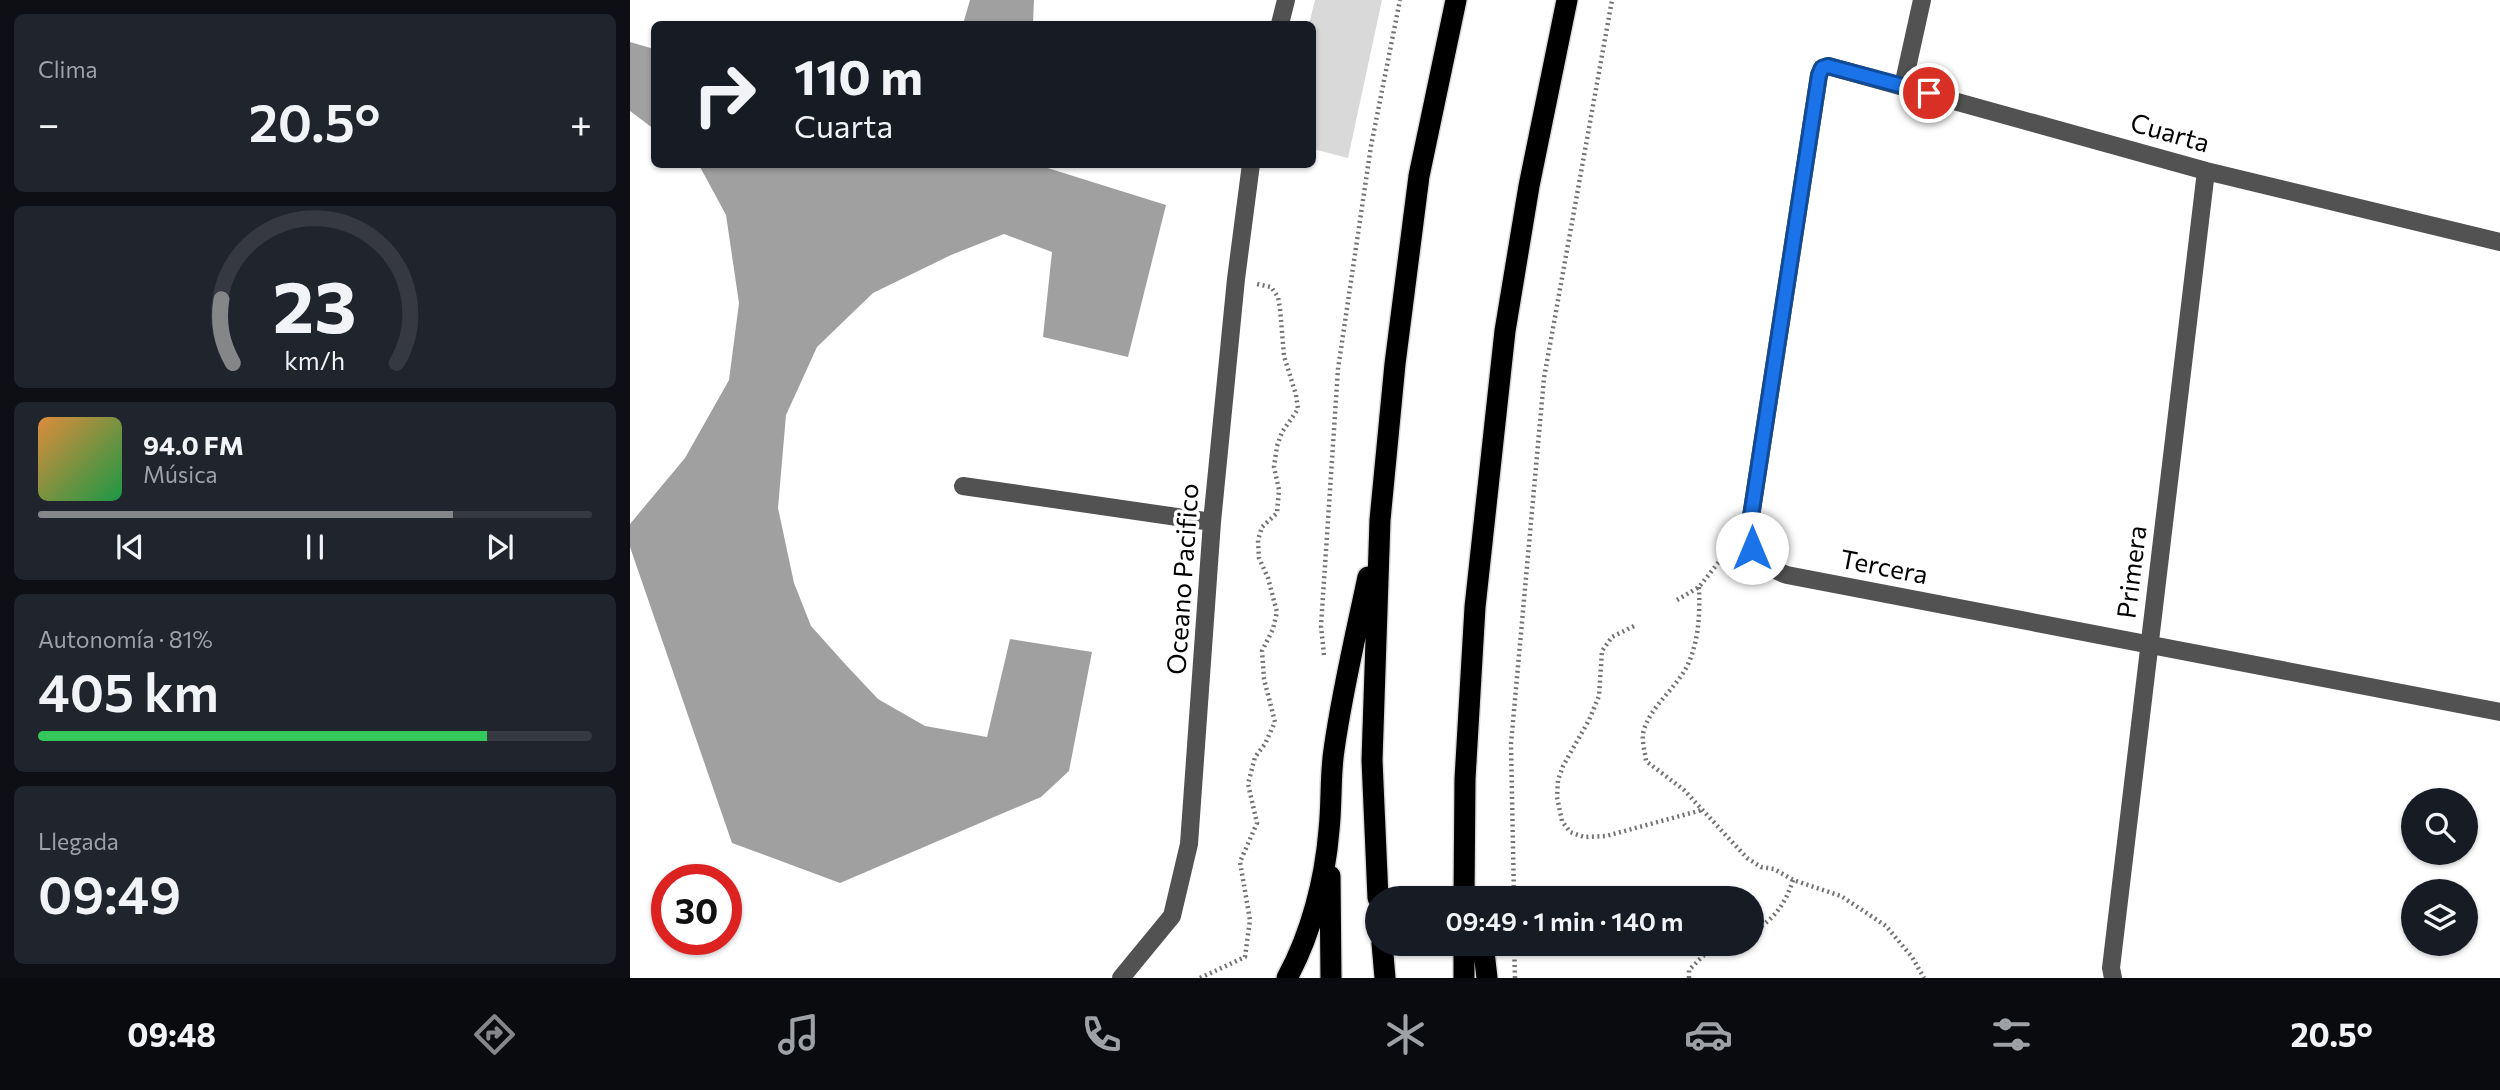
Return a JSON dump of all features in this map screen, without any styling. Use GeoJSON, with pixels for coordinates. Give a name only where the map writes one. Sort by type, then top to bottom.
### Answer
{"type":"FeatureCollection","features":[{"type":"Feature","properties":{"kind":"highway"},"geometry":{"type":"LineString","coordinates":[[1377,886],[1372,760],[1380,520],[1395,364],[1419,176],[1457,0]]}},
{"type":"Feature","properties":{"kind":"highway"},"geometry":{"type":"LineString","coordinates":[[1464,886],[1465,779],[1475,607],[1505,331],[1529,186],[1567,0]]}},
{"type":"Feature","properties":{"kind":"highway"},"geometry":{"type":"LineString","coordinates":[[1331,978],[1329,831],[1333,754],[1380,520]]}},
{"type":"Feature","properties":{"kind":"highway"},"geometry":{"type":"LineString","coordinates":[[1465,779],[1477,886]]}},
{"type":"Feature","properties":{"kind":"highway"},"geometry":{"type":"LineString","coordinates":[[1287,978],[1300,954],[1321,885],[1329,831]]}},
{"type":"Feature","properties":{"kind":"highway"},"geometry":{"type":"LineString","coordinates":[[1383,956],[1385,978]]}},
{"type":"Feature","properties":{"kind":"highway"},"geometry":{"type":"LineString","coordinates":[[1464,956],[1464,978]]}},
{"type":"Feature","properties":{"kind":"highway"},"geometry":{"type":"LineString","coordinates":[[1484,956],[1487,978]]}},
{"type":"Feature","properties":{"kind":"street"},"geometry":{"type":"LineString","coordinates":[[1281,21],[1286,0]]}},
{"type":"Feature","properties":{"kind":"street"},"geometry":{"type":"LineString","coordinates":[[1903,86],[1922,0]]}},
{"type":"Feature","properties":{"kind":"street","name":"Cuarta"},"geometry":{"type":"LineString","coordinates":[[1748,536],[1822,68],[1828,66],[1903,86],[2206,171],[2500,242]]}},
{"type":"Feature","properties":{"kind":"street","name":"Oceano Pacifico"},"geometry":{"type":"LineString","coordinates":[[1121,978],[1172,916],[1189,844],[1212,522],[1236,279],[1250,168]]}},
{"type":"Feature","properties":{"kind":"street","name":"Primera"},"geometry":{"type":"LineString","coordinates":[[2113,978],[2111,968],[2206,171]]}},
{"type":"Feature","properties":{"kind":"street"},"geometry":{"type":"LineString","coordinates":[[963,486],[1212,522]]}},
{"type":"Feature","properties":{"kind":"street","name":"Tercera"},"geometry":{"type":"LineString","coordinates":[[1748,536],[1752,548],[1772,570],[1780,573],[2500,712]]}},
{"type":"Feature","properties":{"kind":"path"},"geometry":{"type":"LineString","coordinates":[[1325,664],[1321,626],[1338,369],[1371,146],[1400,0]]}},
{"type":"Feature","properties":{"kind":"path"},"geometry":{"type":"LineString","coordinates":[[1514,886],[1511,744],[1544,378],[1612,0]]}},
{"type":"Feature","properties":{"kind":"path"},"geometry":{"type":"LineString","coordinates":[[1200,978],[1245,957],[1248,940],[1250,920],[1240,862],[1257,822],[1248,783],[1251,770],[1255,757],[1265,744],[1275,722],[1264,679],[1262,651],[1278,612],[1268,578],[1258,558],[1258,540],[1262,527],[1277,513],[1279,490],[1274,467],[1277,446],[1298,409],[1284,356],[1278,297],[1271,287],[1236,279]]}},
{"type":"Feature","properties":{"kind":"path"},"geometry":{"type":"LineString","coordinates":[[1677,600],[1699,587],[1731,546],[1748,536]]}},
{"type":"Feature","properties":{"kind":"path"},"geometry":{"type":"LineString","coordinates":[[1699,587],[1700,617],[1689,661],[1671,691],[1649,716],[1642,736],[1646,761],[1684,789],[1748,858],[1761,867],[1774,869],[1793,880],[1840,896],[1886,926],[1912,957],[1924,978]]}},
{"type":"Feature","properties":{"kind":"path"},"geometry":{"type":"LineString","coordinates":[[1634,626],[1612,637],[1602,651],[1599,696],[1590,720],[1563,766],[1558,780],[1557,797],[1562,821],[1570,832],[1584,837],[1606,836],[1702,810]]}},
{"type":"Feature","properties":{"kind":"path"},"geometry":{"type":"LineString","coordinates":[[1764,925],[1785,903],[1793,880]]}},
{"type":"Feature","properties":{"kind":"path"},"geometry":{"type":"LineString","coordinates":[[1514,956],[1515,978]]}},
{"type":"Feature","properties":{"kind":"path"},"geometry":{"type":"LineString","coordinates":[[1689,978],[1689,970],[1706,956]]}},
{"type":"Feature","properties":{"kind":"shaded area"},"geometry":{"type":"Polygon","coordinates":[[[970,0],[1034,0],[1033,21],[964,21],[970,0]]]}},
{"type":"Feature","properties":{"kind":"shaded area"},"geometry":{"type":"Polygon","coordinates":[[[1315,0],[1382,0],[1348,158],[1316,150],[1316,21],[1310,21],[1315,0]]]}},
{"type":"Feature","properties":{"kind":"shaded area"},"geometry":{"type":"Polygon","coordinates":[[[630,42],[651,48],[651,127],[630,111],[630,42]]]}},
{"type":"Feature","properties":{"kind":"shaded area"},"geometry":{"type":"Polygon","coordinates":[[[701,168],[1048,168],[1166,205],[1128,357],[1043,337],[1052,252],[1004,234],[951,255],[873,293],[817,347],[786,415],[778,508],[794,583],[811,626],[846,665],[878,699],[925,726],[987,737],[1010,639],[1092,652],[1069,771],[1041,797],[840,883],[732,843],[630,547],[630,524],[685,458],[729,380],[739,303],[726,215],[701,168]]]}},
{"type":"Feature","properties":{"kind":"route"},"geometry":{"type":"LineString","coordinates":[[1752,548],[1748,536],[1819,75],[1822,68],[1828,66],[1929,93]]}}]}
